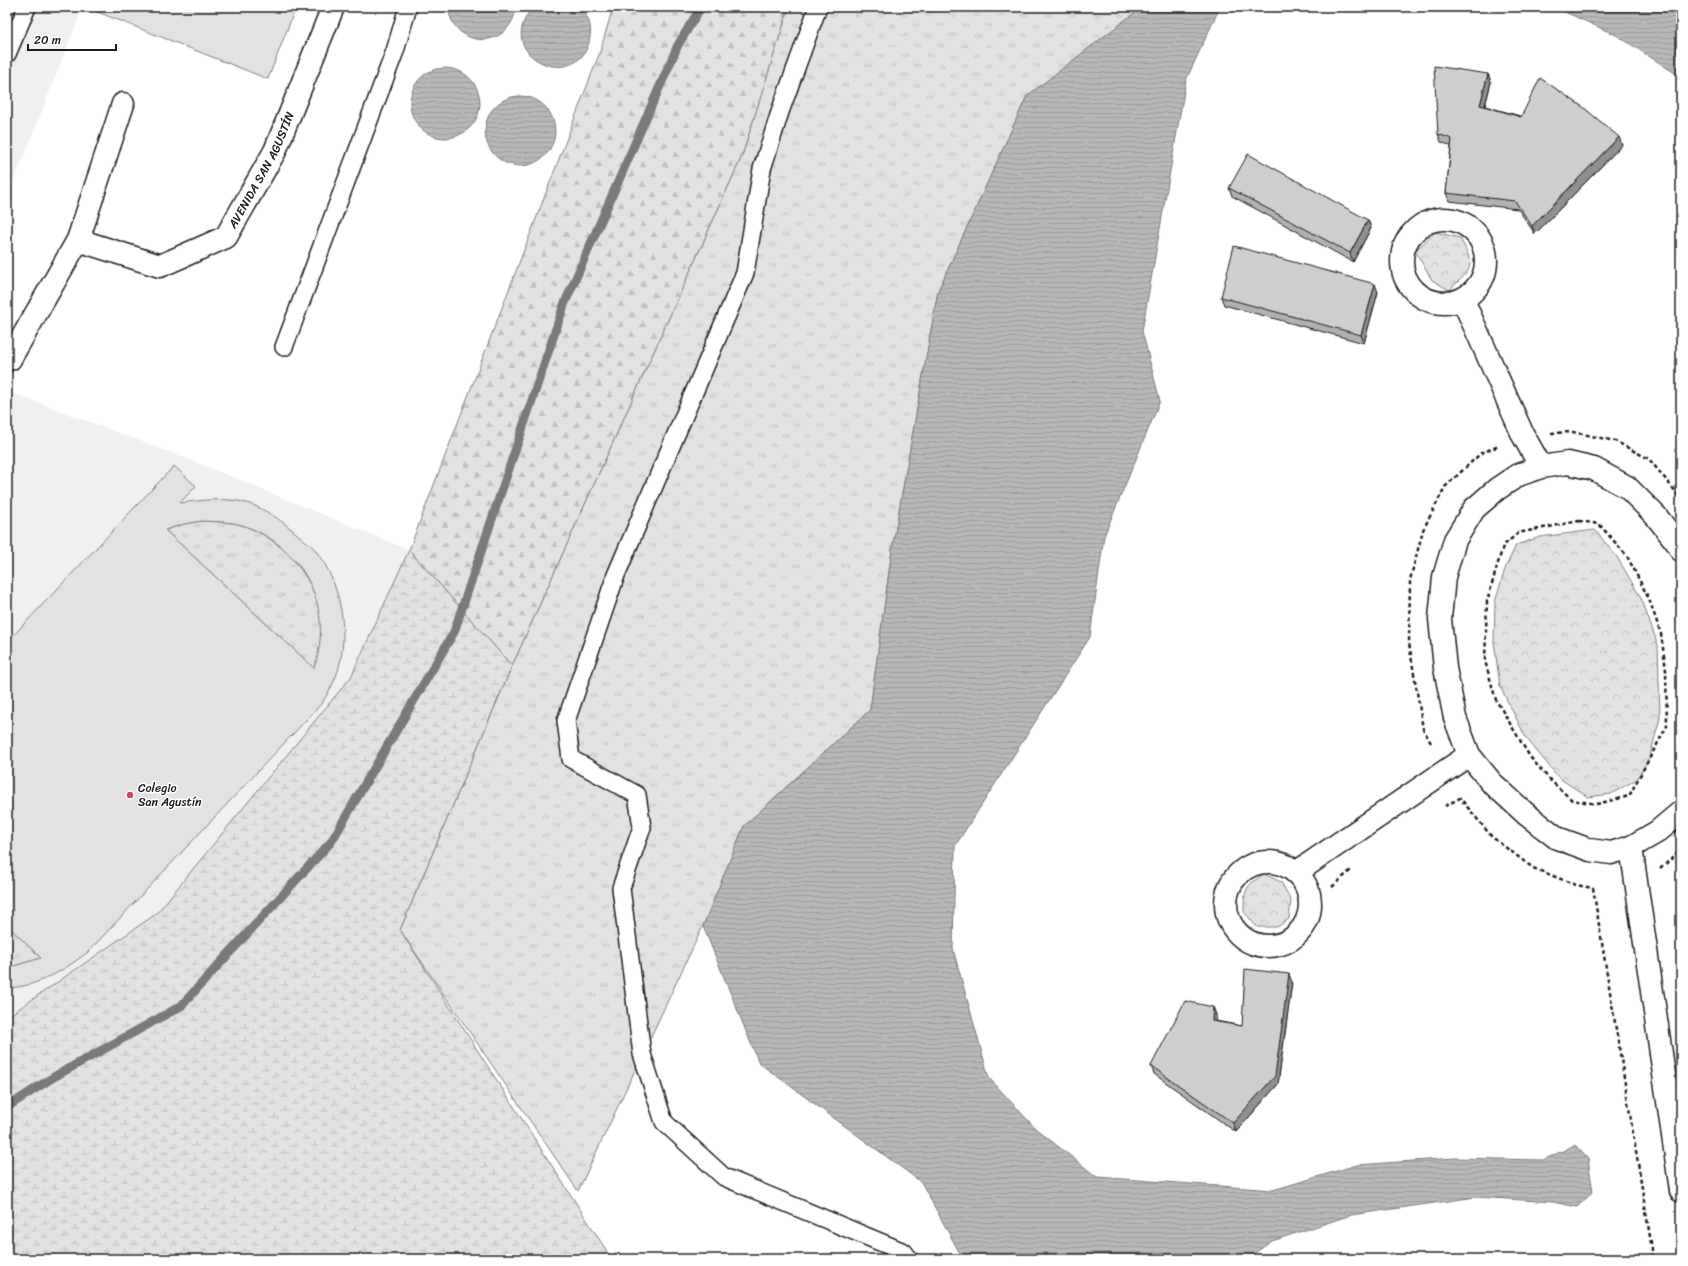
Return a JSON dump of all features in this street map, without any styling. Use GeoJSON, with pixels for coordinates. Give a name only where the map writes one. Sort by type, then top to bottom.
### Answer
{"type":"FeatureCollection","features":[{"type":"Feature","properties":{"kind":"street","name":"AVENIDA SAN AGUSTÍN"},"geometry":{"type":"LineString","coordinates":[[78,240],[160,266],[226,237],[275,151],[333,7]]}},
{"type":"Feature","properties":{"kind":"street"},"geometry":{"type":"LineString","coordinates":[[10,359],[78,240],[123,104]]}},
{"type":"Feature","properties":{"kind":"street"},"geometry":{"type":"LineString","coordinates":[[1463,300],[1524,435],[1541,467]]}},
{"type":"Feature","properties":{"kind":"street"},"geometry":{"type":"LineString","coordinates":[[1681,550],[1656,516],[1627,487],[1594,469],[1568,463],[1541,467],[1518,475],[1497,489],[1474,509],[1455,540],[1444,577],[1440,619],[1445,668],[1455,718],[1469,755],[1491,782],[1526,814],[1557,838],[1590,850],[1611,853],[1631,847],[1657,832],[1681,812]]}},
{"type":"Feature","properties":{"kind":"street"},"geometry":{"type":"LineString","coordinates":[[1297,872],[1469,755]]}},
{"type":"Feature","properties":{"kind":"street"},"geometry":{"type":"LineString","coordinates":[[1631,847],[1681,1191]]}},
{"type":"Feature","properties":{"kind":"lane"},"geometry":{"type":"LineString","coordinates":[[7,54],[27,7]]}},
{"type":"Feature","properties":{"kind":"lane"},"geometry":{"type":"LineString","coordinates":[[284,347],[395,51],[408,7]]}},
{"type":"Feature","properties":{"kind":"lane"},"geometry":{"type":"LineString","coordinates":[[818,7],[781,109],[762,169],[745,273],[616,576],[566,721],[571,759],[637,795],[642,827],[621,888],[642,1054],[664,1122],[724,1177],[904,1252],[909,1259]]}},
{"type":"Feature","properties":{"kind":"path"},"geometry":{"type":"LineString","coordinates":[[1579,521],[1599,524],[1627,556],[1649,599],[1661,634],[1666,670],[1667,726],[1642,772],[1629,796],[1597,804],[1572,800],[1550,780],[1530,757],[1496,700],[1485,660],[1487,601],[1503,546],[1518,533],[1579,521]]}},
{"type":"Feature","properties":{"kind":"path"},"geometry":{"type":"LineString","coordinates":[[1439,808],[1460,798],[1492,837],[1533,868],[1576,884],[1593,888],[1652,1249],[1651,1259]]}},
{"type":"Feature","properties":{"kind":"path"},"geometry":{"type":"LineString","coordinates":[[1332,886],[1354,867]]}},
{"type":"Feature","properties":{"kind":"shaded area"},"geometry":{"type":"Polygon","coordinates":[[[7,7],[83,7],[7,199],[7,7]]]}},
{"type":"Feature","properties":{"kind":"shaded area"},"geometry":{"type":"Polygon","coordinates":[[[448,7],[516,7],[512,21],[504,32],[494,38],[482,40],[470,37],[460,31],[452,21],[448,7]]]}},
{"type":"Feature","properties":{"kind":"shaded area"},"geometry":{"type":"Polygon","coordinates":[[[533,7],[579,7],[587,17],[590,25],[590,37],[583,54],[572,64],[557,66],[542,63],[530,54],[522,41],[522,25],[533,7]]]}},
{"type":"Feature","properties":{"kind":"shaded area"},"geometry":{"type":"Polygon","coordinates":[[[1142,7],[1220,7],[1186,80],[1142,331],[1160,401],[1104,536],[1090,637],[955,846],[953,949],[989,1078],[1036,1129],[1097,1177],[1273,1190],[1357,1165],[1455,1158],[1543,1160],[1575,1145],[1588,1159],[1593,1192],[1577,1207],[1553,1202],[1476,1197],[1351,1215],[1272,1241],[1246,1259],[963,1259],[921,1182],[759,1063],[703,926],[744,826],[870,710],[892,550],[938,291],[1027,96],[1142,7]]]}},
{"type":"Feature","properties":{"kind":"shaded area"},"geometry":{"type":"Polygon","coordinates":[[[1554,7],[1681,7],[1681,77],[1618,36],[1554,7]]]}},
{"type":"Feature","properties":{"kind":"shaded area"},"geometry":{"type":"Polygon","coordinates":[[[445,68],[464,74],[474,84],[480,103],[474,122],[464,132],[445,138],[426,132],[416,122],[410,103],[416,84],[426,74],[445,68]]]}},
{"type":"Feature","properties":{"kind":"shaded area"},"geometry":{"type":"Polygon","coordinates":[[[520,96],[539,102],[549,112],[555,131],[549,150],[539,160],[520,166],[501,160],[491,150],[485,131],[491,112],[501,102],[520,96]]]}},
{"type":"Feature","properties":{"kind":"shaded area","name":"Colegio San Agustín"},"geometry":{"type":"Polygon","coordinates":[[[7,391],[183,457],[409,550],[351,677],[156,914],[7,1017],[7,391]]]}},
{"type":"Feature","properties":{"kind":"green space"},"geometry":{"type":"Polygon","coordinates":[[[85,7],[296,7],[268,79],[85,7]]]}},
{"type":"Feature","properties":{"kind":"green space"},"geometry":{"type":"Polygon","coordinates":[[[613,7],[789,7],[742,156],[512,666],[409,550],[600,52],[613,7]]]}},
{"type":"Feature","properties":{"kind":"green space"},"geometry":{"type":"Polygon","coordinates":[[[789,7],[1142,7],[1027,96],[938,291],[892,550],[870,710],[744,826],[703,926],[578,1191],[400,930],[512,666],[742,156],[789,7]]]}},
{"type":"Feature","properties":{"kind":"green space"},"geometry":{"type":"Polygon","coordinates":[[[1435,232],[1460,238],[1470,261],[1470,267],[1467,272],[1449,290],[1432,280],[1415,251],[1435,232]]]}},
{"type":"Feature","properties":{"kind":"green space","name":"Colegio San Agustín"},"geometry":{"type":"Polygon","coordinates":[[[174,466],[196,486],[180,503],[227,500],[255,506],[275,517],[315,549],[331,577],[336,591],[340,606],[343,637],[338,672],[322,703],[88,952],[70,965],[40,981],[18,987],[7,988],[7,968],[41,958],[7,925],[7,642],[174,466]],[[202,521],[184,524],[165,530],[314,668],[319,646],[320,625],[317,604],[310,585],[300,567],[286,551],[270,538],[250,528],[232,523],[202,521]]]}},
{"type":"Feature","properties":{"kind":"green space"},"geometry":{"type":"Polygon","coordinates":[[[202,521],[232,523],[250,528],[276,544],[298,565],[313,591],[321,620],[320,644],[314,668],[165,530],[184,524],[202,521]]]}},
{"type":"Feature","properties":{"kind":"green space"},"geometry":{"type":"Polygon","coordinates":[[[1595,530],[1617,557],[1641,598],[1658,645],[1660,718],[1649,759],[1637,779],[1611,794],[1588,797],[1559,778],[1526,738],[1500,686],[1494,642],[1495,602],[1505,569],[1516,545],[1540,537],[1595,530]]]}},
{"type":"Feature","properties":{"kind":"green space"},"geometry":{"type":"Polygon","coordinates":[[[409,550],[512,666],[400,930],[612,1259],[7,1259],[7,1017],[156,914],[351,677],[409,550]]]}},
{"type":"Feature","properties":{"kind":"green space"},"geometry":{"type":"Polygon","coordinates":[[[1264,874],[1281,882],[1291,900],[1289,919],[1277,927],[1257,927],[1244,912],[1244,898],[1249,885],[1264,874]]]}},
{"type":"Feature","properties":{"kind":"green space"},"geometry":{"type":"Polygon","coordinates":[[[7,925],[42,958],[7,968],[7,925]]]}},
{"type":"Feature","properties":{"kind":"building"},"geometry":{"type":"Polygon","coordinates":[[[1434,66],[1488,74],[1480,105],[1521,117],[1540,78],[1583,107],[1619,137],[1532,226],[1515,201],[1446,193],[1452,139],[1438,134],[1434,66]]]}},
{"type":"Feature","properties":{"kind":"building"},"geometry":{"type":"Polygon","coordinates":[[[1248,154],[1368,220],[1350,253],[1229,188],[1248,154]]]}},
{"type":"Feature","properties":{"kind":"building"},"geometry":{"type":"Polygon","coordinates":[[[1234,246],[1375,284],[1361,335],[1221,297],[1234,246]]]}},
{"type":"Feature","properties":{"kind":"building"},"geometry":{"type":"Polygon","coordinates":[[[1681,930],[1681,940],[1677,932],[1681,930]]]}},
{"type":"Feature","properties":{"kind":"building"},"geometry":{"type":"Polygon","coordinates":[[[1245,969],[1289,974],[1275,1076],[1233,1123],[1151,1066],[1185,1001],[1213,1007],[1212,1021],[1242,1026],[1245,969]]]}},
{"type":"Feature","properties":{"kind":"waterway"},"geometry":{"type":"LineString","coordinates":[[7,1107],[52,1078],[181,1006],[331,842],[454,632],[564,305],[678,45],[701,7]]}},
{"type":"Feature","properties":{"kind":"place","name":"Colegio San Agustín"},"geometry":{"type":"Point","coordinates":[130,795]}}]}
